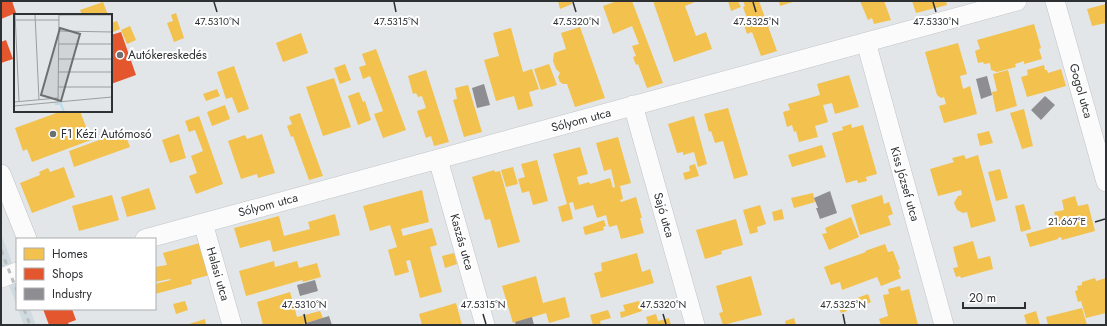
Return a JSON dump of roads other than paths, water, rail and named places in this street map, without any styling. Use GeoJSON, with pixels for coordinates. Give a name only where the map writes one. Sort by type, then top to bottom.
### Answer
{"type":"FeatureCollection","features":[{"type":"Feature","properties":{"kind":"street","name":"Sólyom utca"},"geometry":{"type":"LineString","coordinates":[[149,238],[1017,1]]}},
{"type":"Feature","properties":{"kind":"street","name":"Gogol utca"},"geometry":{"type":"LineString","coordinates":[[1056,1],[1106,182]]}},
{"type":"Feature","properties":{"kind":"street","name":"Kiss József utca"},"geometry":{"type":"LineString","coordinates":[[866,42],[944,325]]}},
{"type":"Feature","properties":{"kind":"street","name":"Sajó utca"},"geometry":{"type":"LineString","coordinates":[[633,105],[695,325]]}},
{"type":"Feature","properties":{"kind":"street","name":"Kaszás utca"},"geometry":{"type":"LineString","coordinates":[[438,159],[485,325]]}},
{"type":"Feature","properties":{"kind":"street"},"geometry":{"type":"LineString","coordinates":[[1,174],[27,238]]}},
{"type":"Feature","properties":{"kind":"street","name":"Halasi utca"},"geometry":{"type":"LineString","coordinates":[[203,223],[232,325]]}},
{"type":"Feature","properties":{"kind":"street"},"geometry":{"type":"LineString","coordinates":[[1,278],[16,272]]}},
{"type":"Feature","properties":{"kind":"railway"},"geometry":{"type":"LineString","coordinates":[[1,250],[16,288]]}},
{"type":"Feature","properties":{"kind":"railway"},"geometry":{"type":"LineString","coordinates":[[24,310],[30,325]]}},
{"type":"Feature","properties":{"kind":"place","name":"Autókereskedés"},"geometry":{"type":"Point","coordinates":[120,55]}},
{"type":"Feature","properties":{"kind":"place","name":"F1 Kézi Autómosó"},"geometry":{"type":"Point","coordinates":[53,134]}}]}
